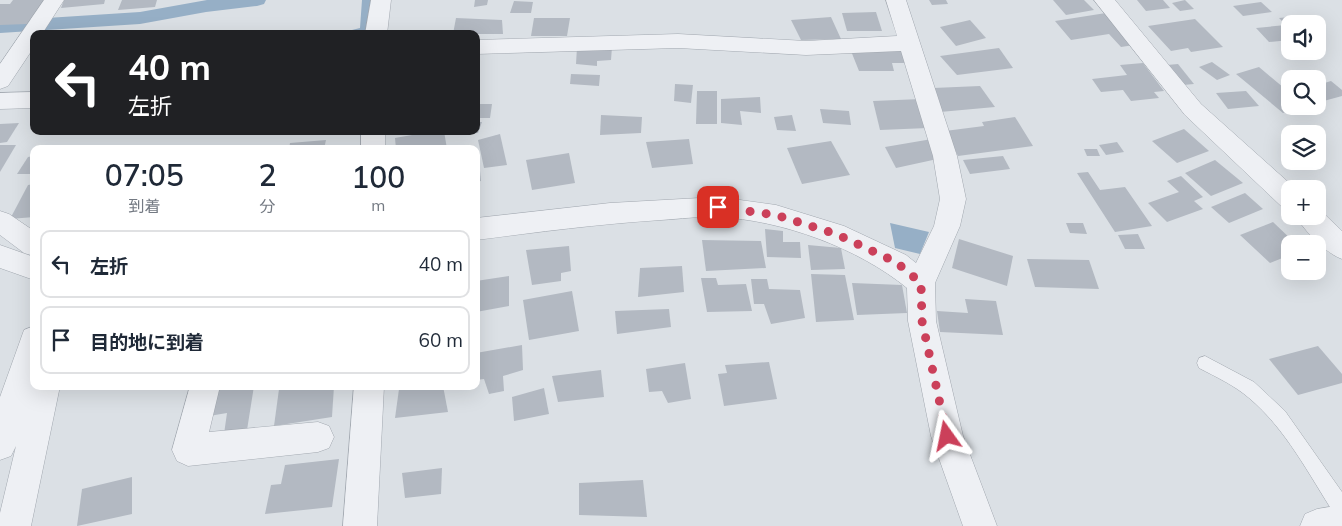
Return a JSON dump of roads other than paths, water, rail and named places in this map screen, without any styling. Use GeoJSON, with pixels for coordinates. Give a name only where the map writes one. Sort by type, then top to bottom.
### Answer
{"type":"FeatureCollection","features":[{"type":"Feature","properties":{"kind":"street"},"geometry":{"type":"LineString","coordinates":[[34,30],[54,0]]}},
{"type":"Feature","properties":{"kind":"street"},"geometry":{"type":"LineString","coordinates":[[377,30],[381,0]]}},
{"type":"Feature","properties":{"kind":"street"},"geometry":{"type":"LineString","coordinates":[[896,0],[945,156],[953,199],[947,226],[921,283],[922,321],[947,436],[980,526]]}},
{"type":"Feature","properties":{"kind":"street"},"geometry":{"type":"LineString","coordinates":[[1104,0],[1130,29],[1160,71],[1207,124],[1281,191]]}},
{"type":"Feature","properties":{"kind":"street"},"geometry":{"type":"LineString","coordinates":[[0,80],[30,36]]}},
{"type":"Feature","properties":{"kind":"street"},"geometry":{"type":"LineString","coordinates":[[480,47],[678,41],[806,48],[909,44]]}},
{"type":"Feature","properties":{"kind":"street"},"geometry":{"type":"LineString","coordinates":[[0,101],[30,100]]}},
{"type":"Feature","properties":{"kind":"street"},"geometry":{"type":"LineString","coordinates":[[480,228],[610,213],[718,207],[776,215],[836,234],[896,262],[921,283]]}},
{"type":"Feature","properties":{"kind":"street"},"geometry":{"type":"LineString","coordinates":[[0,221],[30,242]]}},
{"type":"Feature","properties":{"kind":"street"},"geometry":{"type":"LineString","coordinates":[[1318,225],[1342,248]]}},
{"type":"Feature","properties":{"kind":"street"},"geometry":{"type":"LineString","coordinates":[[0,256],[30,267]]}},
{"type":"Feature","properties":{"kind":"street"},"geometry":{"type":"LineString","coordinates":[[0,445],[30,351]]}},
{"type":"Feature","properties":{"kind":"street"},"geometry":{"type":"LineString","coordinates":[[14,526],[44,390]]}},
{"type":"Feature","properties":{"kind":"street"},"geometry":{"type":"LineString","coordinates":[[204,390],[188,450],[318,437]]}},
{"type":"Feature","properties":{"kind":"street"},"geometry":{"type":"LineString","coordinates":[[360,526],[369,390]]}},
{"type":"Feature","properties":{"kind":"street"},"geometry":{"type":"LineString","coordinates":[[1317,526],[1342,522]]}},
{"type":"Feature","properties":{"kind":"lane"},"geometry":{"type":"LineString","coordinates":[[1205,362],[1254,392],[1270,408],[1342,508]]}},
{"type":"Feature","properties":{"kind":"water"},"geometry":{"type":"Polygon","coordinates":[[[890,223],[929,232],[920,254],[895,248],[890,223]]]}},
{"type":"Feature","properties":{"kind":"waterway"},"geometry":{"type":"LineString","coordinates":[[0,27],[140,18],[206,6],[257,0]]}},
{"type":"Feature","properties":{"kind":"waterway"},"geometry":{"type":"LineString","coordinates":[[369,30],[371,0]]}}]}
